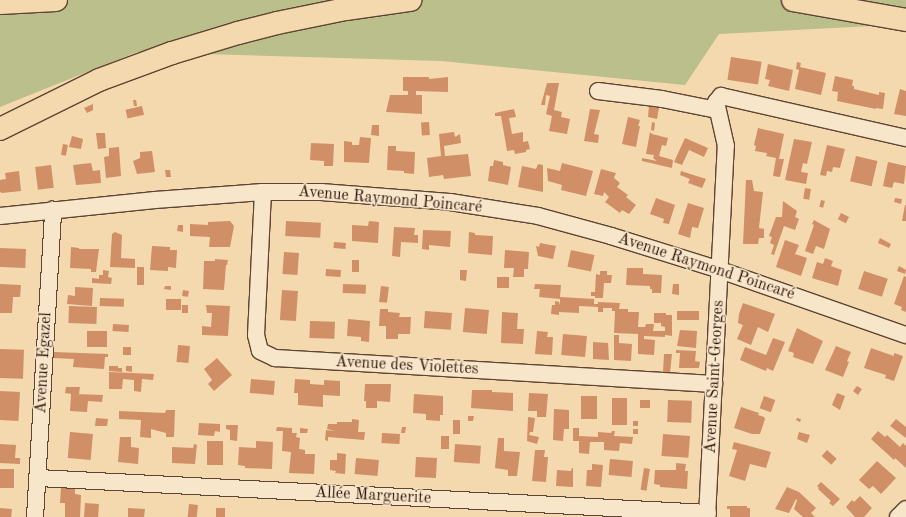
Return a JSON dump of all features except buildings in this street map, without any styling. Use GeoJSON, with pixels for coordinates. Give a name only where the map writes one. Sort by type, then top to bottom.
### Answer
{"type":"FeatureCollection","features":[{"type":"Feature","properties":{"kind":"highway"},"geometry":{"type":"LineString","coordinates":[[0,3],[56,0]]}},
{"type":"Feature","properties":{"kind":"highway"},"geometry":{"type":"LineString","coordinates":[[0,129],[99,80],[172,53],[277,23],[346,9],[410,0]]}},
{"type":"Feature","properties":{"kind":"highway"},"geometry":{"type":"LineString","coordinates":[[793,0],[906,20]]}},
{"type":"Feature","properties":{"kind":"street"},"geometry":{"type":"LineString","coordinates":[[598,91],[662,99],[719,103],[906,138]]}},
{"type":"Feature","properties":{"kind":"street","name":"Avenue Saint-Georges"},"geometry":{"type":"LineString","coordinates":[[708,515],[726,146],[719,103]]}},
{"type":"Feature","properties":{"kind":"street","name":"Avenue Raymond Poincaré"},"geometry":{"type":"LineString","coordinates":[[0,216],[263,192],[321,192],[450,202],[531,215],[611,236],[720,270],[906,335]]}},
{"type":"Feature","properties":{"kind":"street","name":"Avenue des Violettes"},"geometry":{"type":"LineString","coordinates":[[263,192],[256,335],[260,351],[275,358],[714,384]]}},
{"type":"Feature","properties":{"kind":"street","name":"Avenue Egazel"},"geometry":{"type":"LineString","coordinates":[[35,517],[53,210]]}},
{"type":"Feature","properties":{"kind":"street","name":"Allée Marguerite"},"geometry":{"type":"LineString","coordinates":[[38,478],[708,515]]}},
{"type":"Feature","properties":{"kind":"street"},"geometry":{"type":"LineString","coordinates":[[898,517],[906,509]]}},
{"type":"Feature","properties":{"kind":"green space"},"geometry":{"type":"Polygon","coordinates":[[[0,0],[906,0],[906,29],[891,25],[719,34],[685,85],[441,61],[137,52],[0,107],[0,0]]]}}]}
